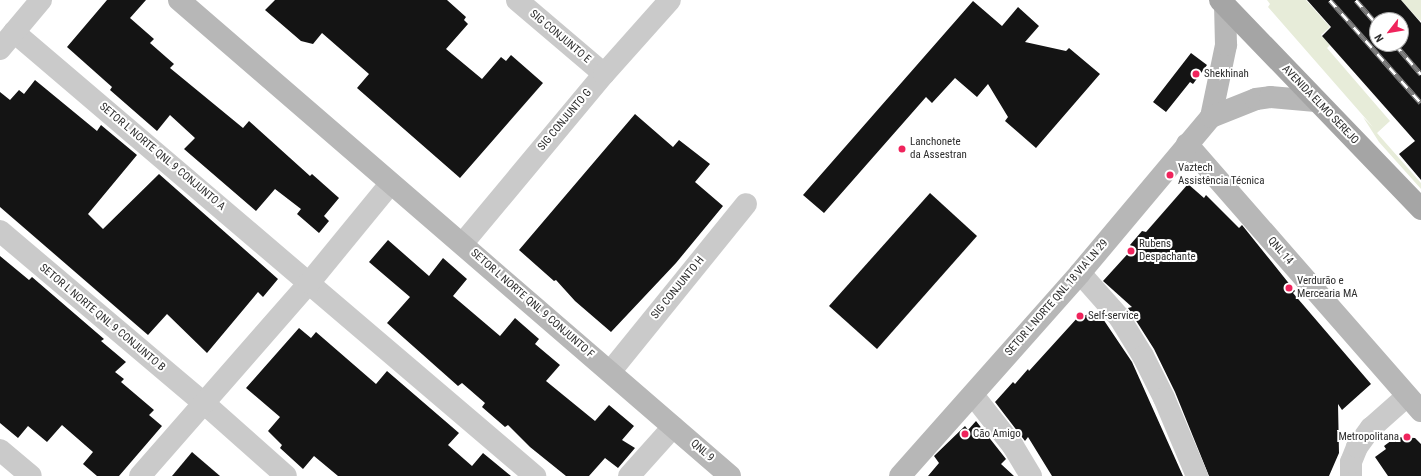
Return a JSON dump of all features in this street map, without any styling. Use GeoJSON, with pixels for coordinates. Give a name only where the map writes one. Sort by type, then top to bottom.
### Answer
{"type":"FeatureCollection","features":[{"type":"Feature","properties":{"kind":"main road","name":"AVENIDA ELMO SEREJO"},"geometry":{"type":"LineString","coordinates":[[1227,2],[1316,101],[1421,209]]}},
{"type":"Feature","properties":{"kind":"street"},"geometry":{"type":"LineString","coordinates":[[0,49],[41,0]]}},
{"type":"Feature","properties":{"kind":"street"},"geometry":{"type":"LineString","coordinates":[[140,476],[205,404],[309,283],[390,184],[179,0]]}},
{"type":"Feature","properties":{"kind":"street","name":"SIG CONJUNTO E"},"geometry":{"type":"LineString","coordinates":[[517,0],[604,74]]}},
{"type":"Feature","properties":{"kind":"street","name":"SIG CONJUNTO G"},"geometry":{"type":"LineString","coordinates":[[463,244],[604,74],[670,0]]}},
{"type":"Feature","properties":{"kind":"street"},"geometry":{"type":"LineString","coordinates":[[1211,117],[1226,45],[1227,2]]}},
{"type":"Feature","properties":{"kind":"street","name":"SETOR L NORTE QNL 9 CONJUNTO A"},"geometry":{"type":"LineString","coordinates":[[14,32],[309,283]]}},
{"type":"Feature","properties":{"kind":"street"},"geometry":{"type":"LineString","coordinates":[[1211,117],[1256,99],[1270,97],[1316,101]]}},
{"type":"Feature","properties":{"kind":"street","name":"SETOR L NORTE QNL 18 VIA LN 29"},"geometry":{"type":"LineString","coordinates":[[900,476],[1080,273],[1211,117]]}},
{"type":"Feature","properties":{"kind":"street","name":"QNL 14"},"geometry":{"type":"LineString","coordinates":[[1187,144],[1414,404]]}},
{"type":"Feature","properties":{"kind":"street","name":"SETOR L NORTE QNL 9 CONJUNTO F"},"geometry":{"type":"LineString","coordinates":[[390,184],[463,244],[673,427]]}},
{"type":"Feature","properties":{"kind":"street","name":"SIG CONJUNTO H"},"geometry":{"type":"LineString","coordinates":[[610,372],[746,204]]}},
{"type":"Feature","properties":{"kind":"street","name":"SETOR L NORTE QNL 9 CONJUNTO B"},"geometry":{"type":"LineString","coordinates":[[0,231],[205,404],[286,476]]}},
{"type":"Feature","properties":{"kind":"street"},"geometry":{"type":"LineString","coordinates":[[1080,273],[1119,317],[1143,356],[1164,398],[1196,476]]}},
{"type":"Feature","properties":{"kind":"street"},"geometry":{"type":"LineString","coordinates":[[309,283],[535,476]]}},
{"type":"Feature","properties":{"kind":"street"},"geometry":{"type":"LineString","coordinates":[[973,395],[1013,446],[1030,476]]}},
{"type":"Feature","properties":{"kind":"street"},"geometry":{"type":"LineString","coordinates":[[1351,476],[1351,462],[1357,447],[1371,428],[1414,404]]}},
{"type":"Feature","properties":{"kind":"street"},"geometry":{"type":"LineString","coordinates":[[629,476],[673,427]]}},
{"type":"Feature","properties":{"kind":"street","name":"QNL 9"},"geometry":{"type":"LineString","coordinates":[[673,427],[730,476]]}},
{"type":"Feature","properties":{"kind":"street"},"geometry":{"type":"LineString","coordinates":[[0,450],[31,476]]}},
{"type":"Feature","properties":{"kind":"green space"},"geometry":{"type":"Polygon","coordinates":[[[1267,0],[1306,0],[1330,27],[1321,35],[1330,45],[1327,48],[1390,121],[1377,133],[1421,183],[1421,189],[1379,142],[1363,117],[1373,127],[1268,7],[1270,4],[1267,0]]]}},
{"type":"Feature","properties":{"kind":"green space"},"geometry":{"type":"Polygon","coordinates":[[[1401,0],[1421,0],[1420,21],[1401,0]]]}},
{"type":"Feature","properties":{"kind":"building"},"geometry":{"type":"Polygon","coordinates":[[[107,0],[146,0],[130,18],[154,39],[150,43],[174,64],[170,68],[243,128],[249,121],[310,176],[312,174],[339,198],[324,216],[329,221],[319,233],[297,214],[301,209],[275,189],[256,211],[184,149],[195,138],[170,115],[157,131],[110,90],[112,87],[67,47],[107,0]]]}},
{"type":"Feature","properties":{"kind":"building"},"geometry":{"type":"Polygon","coordinates":[[[275,0],[447,0],[466,17],[464,20],[468,24],[446,49],[482,79],[501,57],[506,61],[511,55],[543,83],[460,178],[357,88],[369,74],[322,33],[313,44],[301,41],[265,10],[275,0]]]}},
{"type":"Feature","properties":{"kind":"building"},"geometry":{"type":"Polygon","coordinates":[[[1307,0],[1401,0],[1421,23],[1421,180],[1399,154],[1415,141],[1322,36],[1331,27],[1307,0]]]}},
{"type":"Feature","properties":{"kind":"building"},"geometry":{"type":"Polygon","coordinates":[[[973,1],[1002,26],[1018,7],[1039,26],[1025,42],[1066,51],[1069,48],[1100,74],[1036,148],[1005,121],[1008,117],[988,84],[977,97],[955,78],[932,103],[926,97],[824,213],[803,195],[973,1]]]}},
{"type":"Feature","properties":{"kind":"building"},"geometry":{"type":"Polygon","coordinates":[[[1191,53],[1207,65],[1193,84],[1190,82],[1166,112],[1153,102],[1191,53]]]}},
{"type":"Feature","properties":{"kind":"building"},"geometry":{"type":"Polygon","coordinates":[[[35,80],[97,131],[101,125],[137,155],[88,214],[103,229],[159,174],[278,279],[263,297],[258,292],[207,353],[167,314],[148,335],[0,207],[0,92],[10,100],[19,90],[24,94],[35,80]]]}},
{"type":"Feature","properties":{"kind":"building"},"geometry":{"type":"Polygon","coordinates":[[[635,114],[673,147],[679,140],[710,164],[695,182],[723,206],[676,263],[611,332],[575,301],[556,280],[554,281],[519,250],[635,114]]]}},
{"type":"Feature","properties":{"kind":"building"},"geometry":{"type":"Polygon","coordinates":[[[1188,184],[1204,198],[1206,195],[1239,228],[1242,225],[1295,291],[1293,293],[1371,384],[1342,410],[1338,404],[1339,453],[1329,476],[1209,476],[1175,392],[1154,349],[1128,308],[1132,307],[1103,281],[1133,248],[1130,245],[1142,231],[1146,232],[1188,184]]]}},
{"type":"Feature","properties":{"kind":"building"},"geometry":{"type":"Polygon","coordinates":[[[930,193],[977,236],[877,349],[829,306],[930,193]]]}},
{"type":"Feature","properties":{"kind":"building"},"geometry":{"type":"Polygon","coordinates":[[[388,240],[429,276],[443,258],[467,279],[453,296],[500,336],[515,318],[539,339],[535,344],[560,365],[546,381],[595,421],[609,405],[634,426],[622,440],[635,448],[618,468],[605,458],[589,476],[566,476],[530,447],[508,425],[505,427],[482,407],[485,403],[462,383],[458,386],[387,323],[410,297],[369,262],[388,240]]]}},
{"type":"Feature","properties":{"kind":"building"},"geometry":{"type":"Polygon","coordinates":[[[0,256],[29,280],[32,277],[104,339],[101,341],[126,362],[115,372],[124,379],[121,382],[154,410],[149,415],[162,426],[119,476],[97,476],[83,464],[93,452],[62,425],[47,442],[28,426],[18,438],[0,423],[0,256]]]}},
{"type":"Feature","properties":{"kind":"building"},"geometry":{"type":"Polygon","coordinates":[[[1099,313],[1132,362],[1183,476],[1052,476],[1028,437],[1025,441],[995,402],[1013,382],[1015,384],[1028,369],[1029,371],[1079,316],[1099,313]]]}},
{"type":"Feature","properties":{"kind":"building"},"geometry":{"type":"Polygon","coordinates":[[[299,328],[311,338],[316,332],[376,384],[387,371],[459,433],[448,445],[472,466],[483,453],[511,476],[338,476],[314,456],[303,469],[280,448],[282,445],[268,431],[280,417],[246,388],[299,328]]]}},
{"type":"Feature","properties":{"kind":"building"},"geometry":{"type":"Polygon","coordinates":[[[976,421],[1006,459],[1001,464],[1014,476],[928,476],[939,463],[934,456],[965,426],[968,430],[976,421]]]}},
{"type":"Feature","properties":{"kind":"building"},"geometry":{"type":"Polygon","coordinates":[[[1396,437],[1415,438],[1421,444],[1421,476],[1388,476],[1375,457],[1386,449],[1384,446],[1396,437]]]}},
{"type":"Feature","properties":{"kind":"building"},"geometry":{"type":"Polygon","coordinates":[[[192,452],[220,476],[172,476],[192,452]]]}},
{"type":"Feature","properties":{"kind":"railway"},"geometry":{"type":"LineString","coordinates":[[1330,0],[1421,103]]}},
{"type":"Feature","properties":{"kind":"railway"},"geometry":{"type":"LineString","coordinates":[[1356,0],[1369,15]]}},
{"type":"Feature","properties":{"kind":"railway"},"geometry":{"type":"LineString","coordinates":[[1402,52],[1421,74]]}},
{"type":"Feature","properties":{"kind":"place","name":"Shekhinah"},"geometry":{"type":"Point","coordinates":[1196,74]}},
{"type":"Feature","properties":{"kind":"place","name":"Lanchonete da Assestran"},"geometry":{"type":"Point","coordinates":[902,149]}},
{"type":"Feature","properties":{"kind":"place","name":"Vaztech Assistência Técnica"},"geometry":{"type":"Point","coordinates":[1170,175]}},
{"type":"Feature","properties":{"kind":"place","name":"Rubens Despachante"},"geometry":{"type":"Point","coordinates":[1131,251]}},
{"type":"Feature","properties":{"kind":"place","name":"Verdurão e Mercearia MA"},"geometry":{"type":"Point","coordinates":[1289,288]}},
{"type":"Feature","properties":{"kind":"place","name":"Self-service"},"geometry":{"type":"Point","coordinates":[1080,316]}},
{"type":"Feature","properties":{"kind":"place","name":"Cão Amigo"},"geometry":{"type":"Point","coordinates":[965,434]}},
{"type":"Feature","properties":{"kind":"place","name":"Metropolitana"},"geometry":{"type":"Point","coordinates":[1407,437]}}]}
